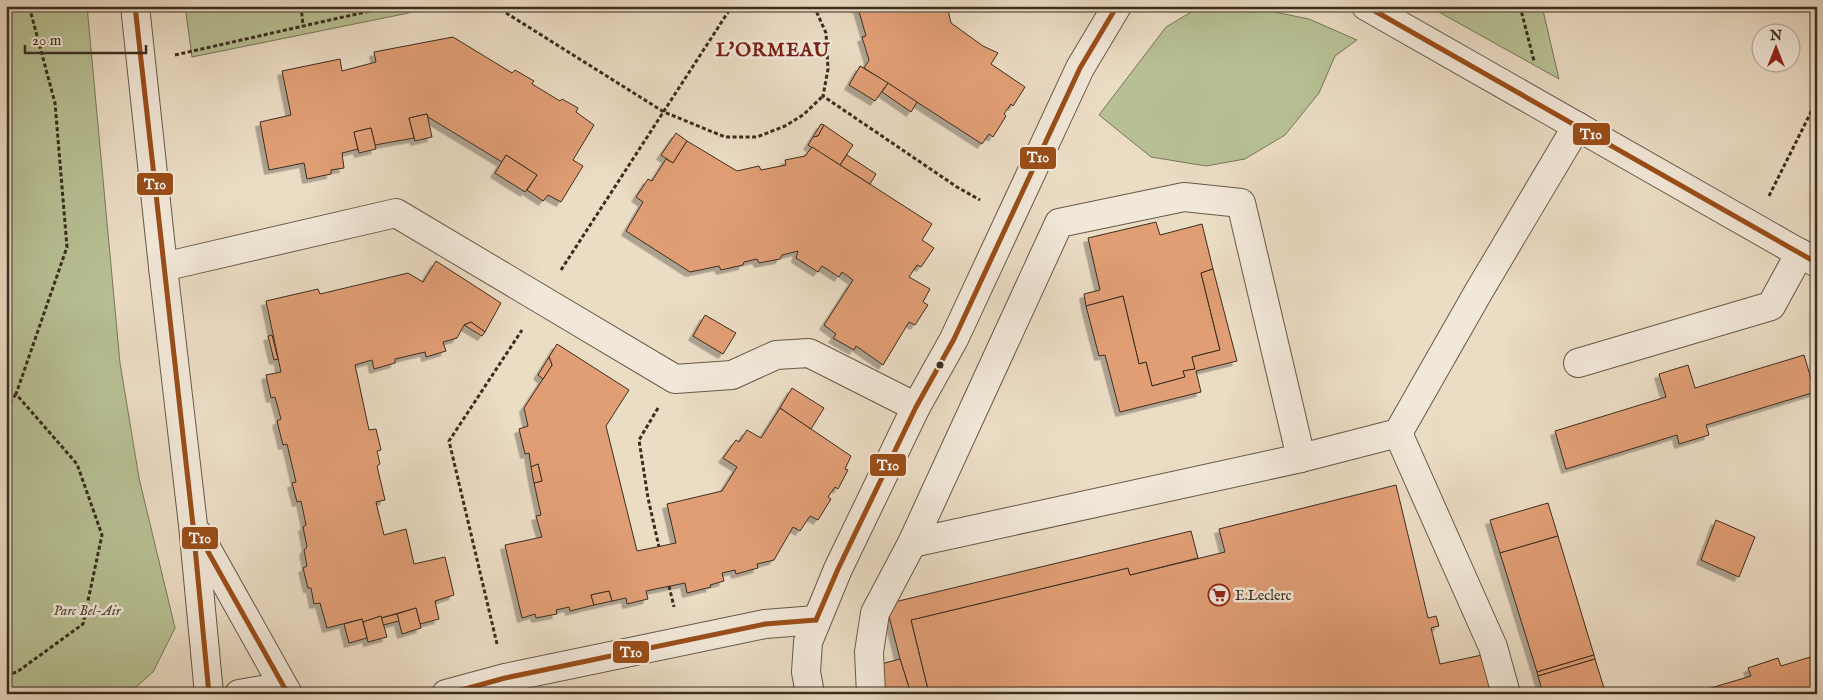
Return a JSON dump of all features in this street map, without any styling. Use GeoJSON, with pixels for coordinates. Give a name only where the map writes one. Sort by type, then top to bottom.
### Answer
{"type":"FeatureCollection","features":[{"type":"Feature","properties":{"kind":"street"},"geometry":{"type":"LineString","coordinates":[[135,6],[193,524],[209,694]]}},
{"type":"Feature","properties":{"kind":"street"},"geometry":{"type":"LineString","coordinates":[[810,694],[806,672],[808,642],[838,569],[916,407],[954,339],[1080,68],[1116,6]]}},
{"type":"Feature","properties":{"kind":"street"},"geometry":{"type":"LineString","coordinates":[[1366,6],[1808,258],[1771,306],[1578,363]]}},
{"type":"Feature","properties":{"kind":"street"},"geometry":{"type":"LineString","coordinates":[[912,543],[1301,458],[1398,433],[1479,291],[1577,126]]}},
{"type":"Feature","properties":{"kind":"street"},"geometry":{"type":"LineString","coordinates":[[871,694],[869,652],[875,613],[912,543],[1059,223],[1184,197],[1241,203],[1301,458]]}},
{"type":"Feature","properties":{"kind":"street"},"geometry":{"type":"LineString","coordinates":[[163,267],[396,214],[542,299],[674,380],[732,375],[776,355],[809,353],[916,407]]}},
{"type":"Feature","properties":{"kind":"street"},"geometry":{"type":"LineString","coordinates":[[1398,433],[1493,647],[1506,694]]}},
{"type":"Feature","properties":{"kind":"street"},"geometry":{"type":"LineString","coordinates":[[193,524],[288,694]]}},
{"type":"Feature","properties":{"kind":"street"},"geometry":{"type":"LineString","coordinates":[[446,694],[505,678],[765,624],[816,620]]}},
{"type":"Feature","properties":{"kind":"street"},"geometry":{"type":"LineString","coordinates":[[239,694],[262,690],[288,694]]}},
{"type":"Feature","properties":{"kind":"path"},"geometry":{"type":"LineString","coordinates":[[6,408],[16,394],[67,246],[55,103],[29,6]]}},
{"type":"Feature","properties":{"kind":"path"},"geometry":{"type":"LineString","coordinates":[[301,6],[302,26]]}},
{"type":"Feature","properties":{"kind":"path"},"geometry":{"type":"LineString","coordinates":[[141,62],[392,6]]}},
{"type":"Feature","properties":{"kind":"path"},"geometry":{"type":"LineString","coordinates":[[495,6],[664,112],[725,137],[758,137],[785,126],[803,115],[823,96],[828,69],[826,33],[814,6]]}},
{"type":"Feature","properties":{"kind":"path"},"geometry":{"type":"LineString","coordinates":[[1520,6],[1535,62],[1542,108]]}},
{"type":"Feature","properties":{"kind":"path"},"geometry":{"type":"LineString","coordinates":[[823,96],[957,187],[1011,218]]}},
{"type":"Feature","properties":{"kind":"path"},"geometry":{"type":"LineString","coordinates":[[1754,228],[1817,100]]}},
{"type":"Feature","properties":{"kind":"path"},"geometry":{"type":"LineString","coordinates":[[659,547],[648,498],[639,440],[674,380]]}},
{"type":"Feature","properties":{"kind":"path"},"geometry":{"type":"LineString","coordinates":[[6,675],[17,672],[84,624],[102,535],[76,464],[16,394]]}},
{"type":"Feature","properties":{"kind":"green space","name":"Parc Bel-Air"},"geometry":{"type":"Polygon","coordinates":[[[6,6],[87,6],[120,363],[139,478],[175,628],[153,672],[128,694],[6,694],[6,6]]]}},
{"type":"Feature","properties":{"kind":"green space"},"geometry":{"type":"Polygon","coordinates":[[[185,6],[443,6],[192,57],[185,6]]]}},
{"type":"Feature","properties":{"kind":"green space"},"geometry":{"type":"Polygon","coordinates":[[[1245,6],[1309,19],[1357,40],[1335,56],[1319,93],[1285,135],[1245,159],[1206,166],[1151,157],[1099,115],[1166,27],[1198,8],[1245,6]]]}},
{"type":"Feature","properties":{"kind":"green space"},"geometry":{"type":"Polygon","coordinates":[[[1428,6],[1542,6],[1559,79],[1428,6]]]}},
{"type":"Feature","properties":{"kind":"building"},"geometry":{"type":"Polygon","coordinates":[[[854,6],[947,6],[951,23],[983,46],[998,53],[991,64],[1025,87],[1013,106],[1011,104],[1004,114],[1006,116],[993,137],[989,134],[982,144],[864,68],[869,60],[862,37],[866,36],[858,8],[854,6]]]}},
{"type":"Feature","properties":{"kind":"building"},"geometry":{"type":"Polygon","coordinates":[[[453,37],[512,73],[515,70],[534,81],[532,84],[560,101],[562,99],[578,108],[576,112],[594,125],[573,160],[583,166],[561,202],[548,195],[543,201],[527,190],[537,175],[506,155],[502,162],[428,117],[427,114],[409,118],[414,138],[375,145],[371,128],[354,132],[358,149],[342,153],[344,168],[331,170],[331,174],[307,179],[304,163],[269,170],[260,122],[291,115],[282,71],[340,59],[342,71],[376,62],[374,52],[453,37]]]}},
{"type":"Feature","properties":{"kind":"building"},"geometry":{"type":"Polygon","coordinates":[[[860,66],[888,83],[875,101],[849,85],[860,66]]]}},
{"type":"Feature","properties":{"kind":"building"},"geometry":{"type":"Polygon","coordinates":[[[888,83],[917,102],[911,112],[882,92],[888,83]]]}},
{"type":"Feature","properties":{"kind":"building"},"geometry":{"type":"Polygon","coordinates":[[[427,114],[432,137],[415,141],[409,118],[427,114]]]}},
{"type":"Feature","properties":{"kind":"building"},"geometry":{"type":"Polygon","coordinates":[[[821,124],[824,125],[818,136],[813,137],[821,124]]]}},
{"type":"Feature","properties":{"kind":"building"},"geometry":{"type":"Polygon","coordinates":[[[824,125],[853,145],[840,165],[808,145],[813,137],[818,136],[824,125]]]}},
{"type":"Feature","properties":{"kind":"building"},"geometry":{"type":"Polygon","coordinates":[[[371,128],[376,149],[359,153],[354,132],[371,128]]]}},
{"type":"Feature","properties":{"kind":"building"},"geometry":{"type":"Polygon","coordinates":[[[676,133],[687,141],[673,163],[661,155],[676,133]]]}},
{"type":"Feature","properties":{"kind":"building"},"geometry":{"type":"Polygon","coordinates":[[[687,141],[737,171],[759,166],[761,170],[786,165],[785,160],[805,156],[812,147],[932,224],[922,240],[934,248],[921,267],[917,265],[909,277],[930,289],[923,302],[928,305],[915,325],[909,322],[883,365],[856,346],[854,350],[833,338],[836,334],[824,325],[853,280],[842,272],[839,277],[822,266],[818,272],[796,258],[798,251],[782,255],[780,259],[759,263],[757,259],[744,262],[743,265],[721,270],[719,266],[690,272],[626,231],[643,202],[636,197],[648,179],[652,181],[666,159],[673,163],[687,141]]]}},
{"type":"Feature","properties":{"kind":"building"},"geometry":{"type":"Polygon","coordinates":[[[506,155],[537,175],[525,192],[495,173],[506,155]]]}},
{"type":"Feature","properties":{"kind":"building"},"geometry":{"type":"Polygon","coordinates":[[[847,155],[876,174],[870,184],[840,165],[847,155]]]}},
{"type":"Feature","properties":{"kind":"building"},"geometry":{"type":"Polygon","coordinates":[[[1156,222],[1160,235],[1202,224],[1213,269],[1201,273],[1220,350],[1192,357],[1195,369],[1183,371],[1185,377],[1152,386],[1146,362],[1139,364],[1123,296],[1086,306],[1084,294],[1100,290],[1088,238],[1156,222]]]}},
{"type":"Feature","properties":{"kind":"building"},"geometry":{"type":"Polygon","coordinates":[[[436,261],[501,303],[485,332],[471,322],[464,325],[457,338],[443,342],[446,351],[426,357],[425,352],[395,359],[395,363],[374,369],[372,360],[355,365],[369,430],[376,429],[381,450],[377,451],[380,464],[377,466],[385,500],[376,502],[384,535],[406,529],[414,564],[445,557],[454,595],[435,601],[439,619],[420,624],[416,608],[381,618],[381,616],[363,622],[362,619],[327,628],[320,603],[314,604],[311,588],[308,588],[303,568],[307,566],[304,550],[307,547],[303,527],[306,525],[301,501],[297,502],[292,483],[296,482],[287,444],[283,445],[277,421],[281,419],[275,397],[271,398],[266,375],[281,372],[266,301],[318,289],[320,294],[408,273],[423,282],[436,261]]]}},
{"type":"Feature","properties":{"kind":"building"},"geometry":{"type":"Polygon","coordinates":[[[1213,269],[1237,361],[1196,371],[1201,392],[1120,412],[1105,355],[1099,356],[1086,306],[1123,296],[1139,364],[1146,362],[1152,386],[1185,377],[1183,371],[1195,369],[1192,357],[1220,350],[1201,273],[1213,269]]]}},
{"type":"Feature","properties":{"kind":"building"},"geometry":{"type":"Polygon","coordinates":[[[705,315],[736,333],[723,354],[693,336],[705,315]]]}},
{"type":"Feature","properties":{"kind":"building"},"geometry":{"type":"Polygon","coordinates":[[[471,322],[485,332],[482,336],[464,325],[471,322]]]}},
{"type":"Feature","properties":{"kind":"building"},"geometry":{"type":"Polygon","coordinates":[[[272,335],[278,359],[274,360],[268,336],[272,335]]]}},
{"type":"Feature","properties":{"kind":"building"},"geometry":{"type":"Polygon","coordinates":[[[557,344],[629,390],[606,426],[637,551],[676,543],[667,504],[722,491],[737,467],[723,458],[736,440],[739,442],[747,430],[761,438],[780,408],[851,456],[845,469],[848,470],[838,489],[835,487],[828,497],[831,499],[818,520],[810,516],[800,531],[793,527],[774,560],[757,564],[758,568],[736,574],[735,570],[722,573],[724,581],[710,585],[711,587],[687,593],[685,583],[646,591],[648,599],[627,604],[626,598],[612,601],[609,591],[591,595],[594,605],[570,611],[569,607],[556,610],[557,614],[536,618],[535,614],[522,618],[505,545],[542,537],[536,516],[541,515],[534,483],[542,481],[538,464],[531,467],[529,453],[525,454],[519,429],[528,426],[524,408],[552,365],[549,357],[557,344]]]}},
{"type":"Feature","properties":{"kind":"building"},"geometry":{"type":"Polygon","coordinates":[[[1804,355],[1815,392],[1706,425],[1709,435],[1679,444],[1677,435],[1566,469],[1555,431],[1666,397],[1659,374],[1688,365],[1695,388],[1804,355]]]}},
{"type":"Feature","properties":{"kind":"building"},"geometry":{"type":"Polygon","coordinates":[[[549,357],[552,365],[543,379],[538,375],[549,357]]]}},
{"type":"Feature","properties":{"kind":"building"},"geometry":{"type":"Polygon","coordinates":[[[792,388],[824,408],[811,429],[780,408],[792,388]]]}},
{"type":"Feature","properties":{"kind":"building"},"geometry":{"type":"Polygon","coordinates":[[[538,464],[542,481],[534,483],[531,467],[538,464]]]}},
{"type":"Feature","properties":{"kind":"building","name":"E.Leclerc"},"geometry":{"type":"Polygon","coordinates":[[[1396,485],[1428,618],[1436,616],[1439,626],[1431,628],[1440,664],[1482,655],[1491,694],[929,694],[911,620],[1128,568],[1130,575],[1225,552],[1219,529],[1396,485]]]}},
{"type":"Feature","properties":{"kind":"building"},"geometry":{"type":"Polygon","coordinates":[[[1548,503],[1558,536],[1500,553],[1490,520],[1548,503]]]}},
{"type":"Feature","properties":{"kind":"building"},"geometry":{"type":"Polygon","coordinates":[[[1716,520],[1755,537],[1739,577],[1701,560],[1716,520]]]}},
{"type":"Feature","properties":{"kind":"building"},"geometry":{"type":"Polygon","coordinates":[[[1191,531],[1198,558],[1130,575],[1128,568],[911,620],[929,694],[911,694],[886,604],[1191,531]]]}},
{"type":"Feature","properties":{"kind":"building"},"geometry":{"type":"Polygon","coordinates":[[[1558,536],[1594,655],[1537,672],[1500,553],[1558,536]]]}},
{"type":"Feature","properties":{"kind":"building"},"geometry":{"type":"Polygon","coordinates":[[[609,591],[612,601],[594,605],[591,595],[609,591]]]}},
{"type":"Feature","properties":{"kind":"building"},"geometry":{"type":"Polygon","coordinates":[[[416,608],[421,628],[402,634],[397,614],[416,608]]]}},
{"type":"Feature","properties":{"kind":"building"},"geometry":{"type":"Polygon","coordinates":[[[397,614],[399,621],[383,625],[381,618],[397,614]]]}},
{"type":"Feature","properties":{"kind":"building"},"geometry":{"type":"Polygon","coordinates":[[[381,616],[387,637],[368,642],[363,622],[381,616]]]}},
{"type":"Feature","properties":{"kind":"building"},"geometry":{"type":"Polygon","coordinates":[[[362,619],[367,638],[349,643],[344,624],[362,619]]]}},
{"type":"Feature","properties":{"kind":"building"},"geometry":{"type":"Polygon","coordinates":[[[1594,655],[1595,659],[1538,676],[1537,672],[1594,655]]]}},
{"type":"Feature","properties":{"kind":"building"},"geometry":{"type":"Polygon","coordinates":[[[1817,655],[1817,694],[1691,694],[1751,676],[1748,668],[1778,658],[1781,666],[1817,655]]]}},
{"type":"Feature","properties":{"kind":"building"},"geometry":{"type":"Polygon","coordinates":[[[900,659],[911,694],[884,694],[881,664],[900,659]]]}},
{"type":"Feature","properties":{"kind":"building"},"geometry":{"type":"Polygon","coordinates":[[[1595,659],[1604,688],[1585,694],[1543,694],[1538,676],[1595,659]]]}},
{"type":"Feature","properties":{"kind":"transit line","name":"T10"},"geometry":{"type":"LineString","coordinates":[[135,6],[193,525],[288,694]]}},
{"type":"Feature","properties":{"kind":"transit line","name":"T10"},"geometry":{"type":"LineString","coordinates":[[816,620],[838,569],[916,407],[954,339],[1080,68],[1117,6]]}},
{"type":"Feature","properties":{"kind":"transit line","name":"T10"},"geometry":{"type":"LineString","coordinates":[[1366,6],[1817,263]]}},
{"type":"Feature","properties":{"kind":"transit line","name":"T10"},"geometry":{"type":"LineString","coordinates":[[195,547],[209,694]]}},
{"type":"Feature","properties":{"kind":"transit line","name":"T10"},"geometry":{"type":"LineString","coordinates":[[447,694],[505,678],[765,624],[816,620]]}},
{"type":"Feature","properties":{"kind":"place","name":"E.Leclerc"},"geometry":{"type":"Point","coordinates":[1219,595]}},
{"type":"Feature","properties":{"kind":"district","name":"L'ORMEAU"},"geometry":{"type":"Point","coordinates":[773,49]}}]}
